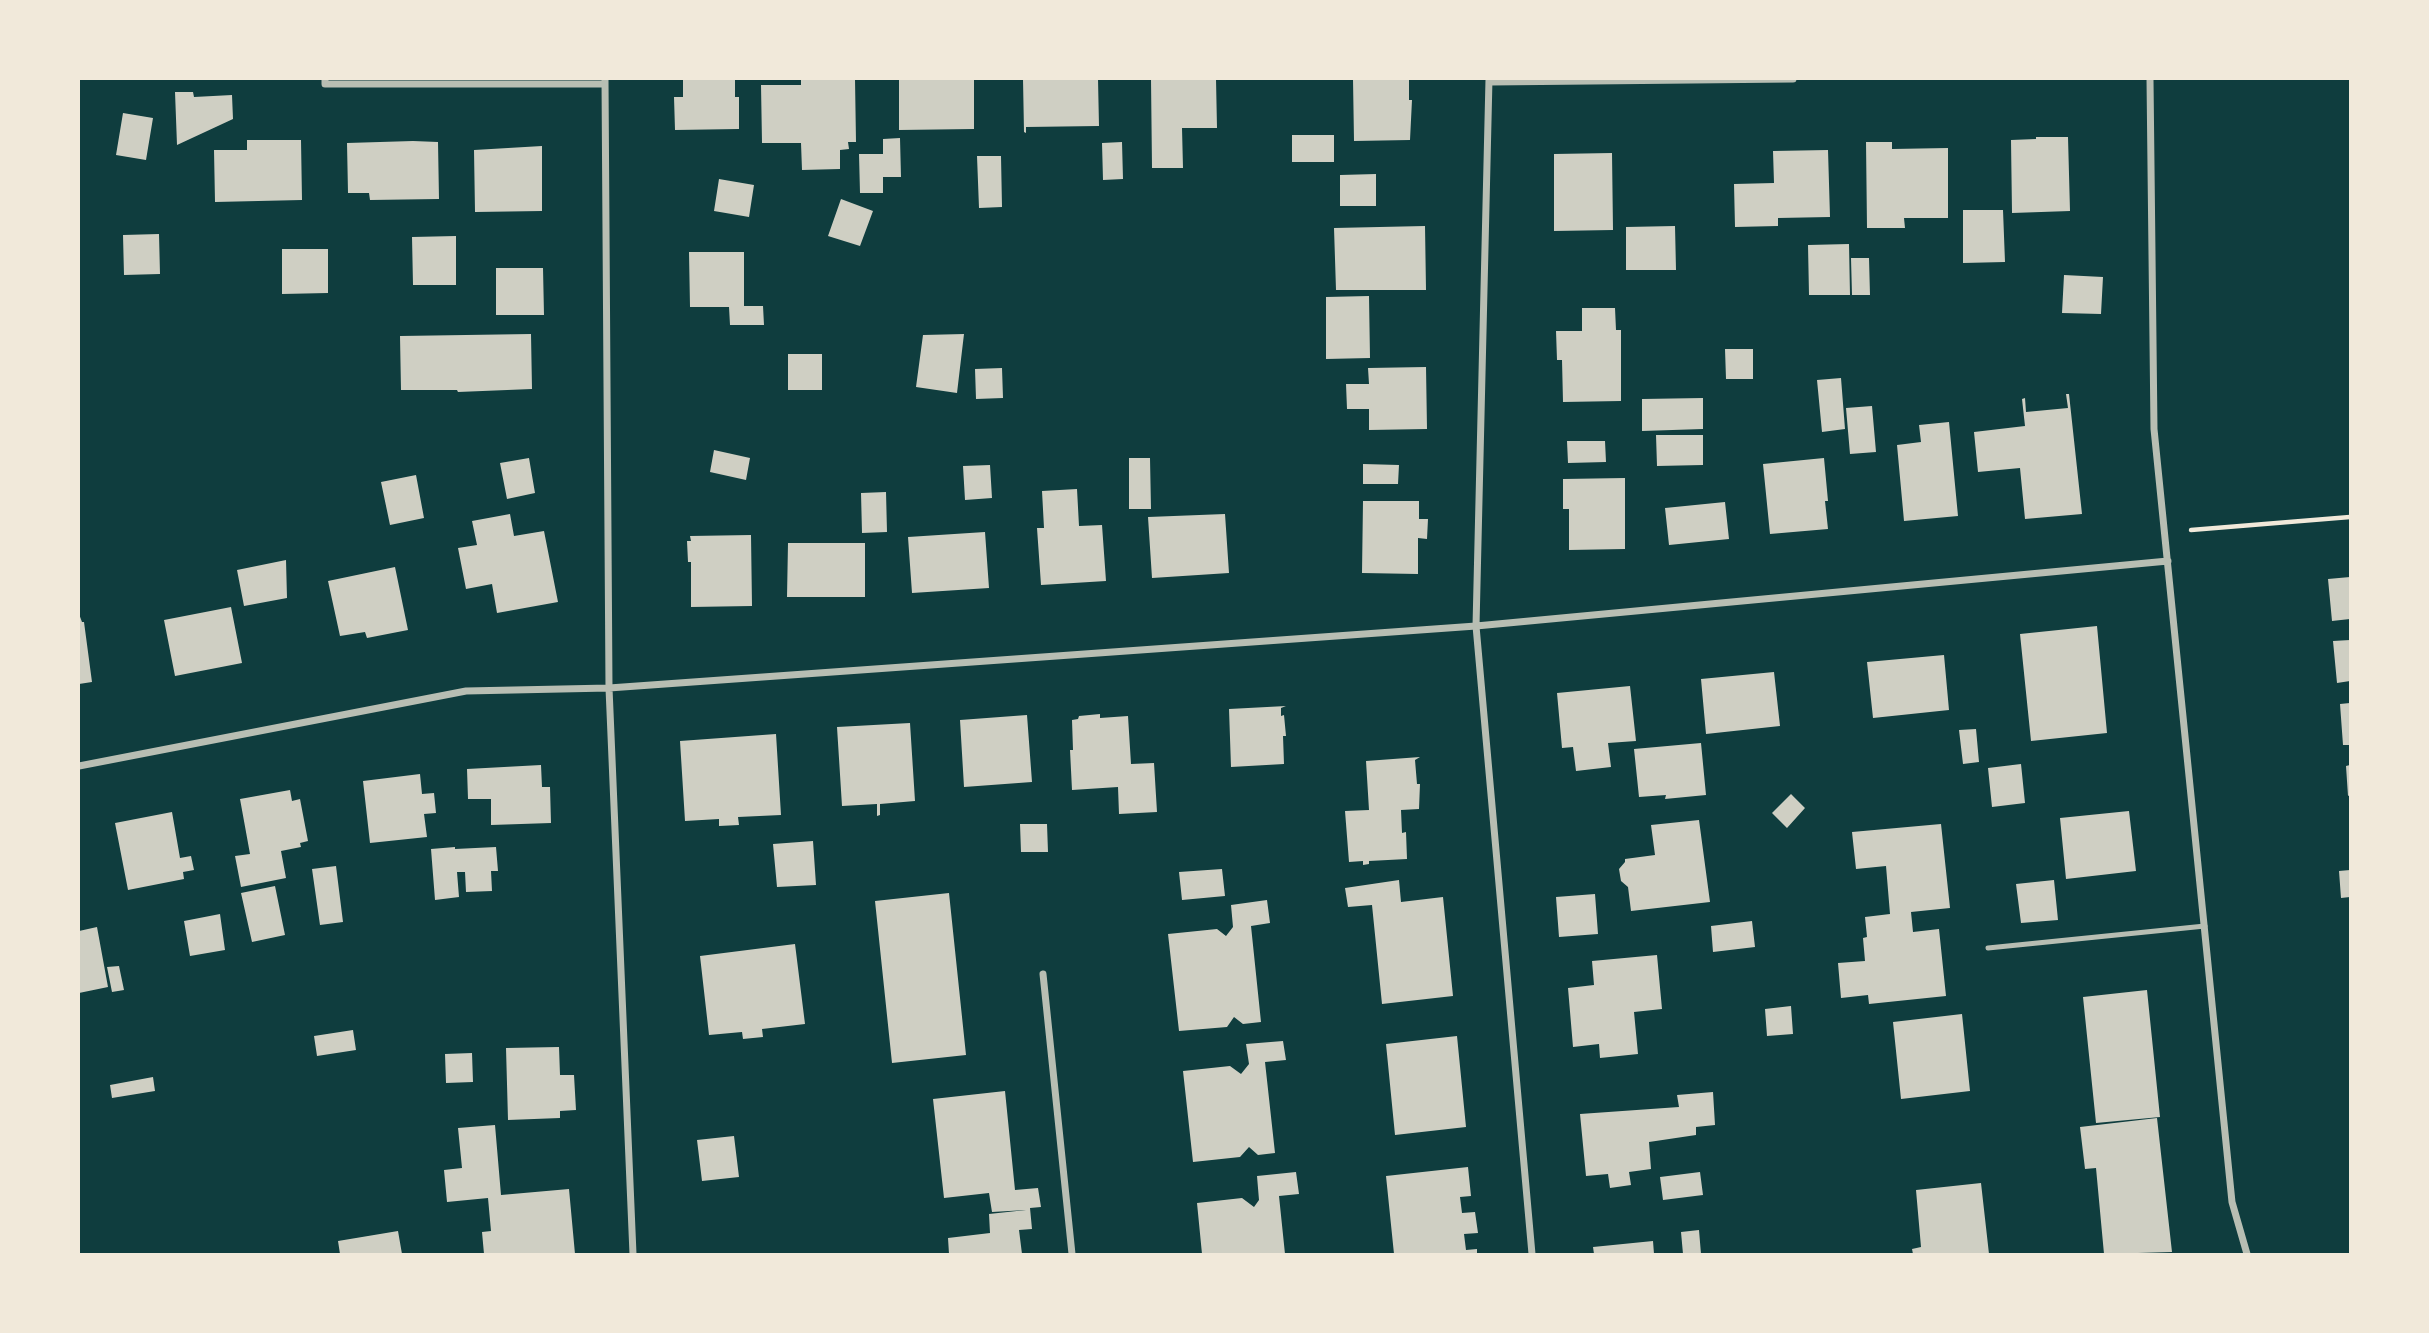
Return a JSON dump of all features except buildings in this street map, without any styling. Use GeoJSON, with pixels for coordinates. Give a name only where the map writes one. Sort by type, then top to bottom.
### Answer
{"type":"FeatureCollection","features":[{"type":"Feature","properties":{"kind":"street"},"geometry":{"type":"LineString","coordinates":[[325,79],[325,84],[605,81],[609,688],[633,1254]]}},
{"type":"Feature","properties":{"kind":"street"},"geometry":{"type":"LineString","coordinates":[[1532,1254],[1476,626],[1489,81],[1793,79]]}},
{"type":"Feature","properties":{"kind":"street"},"geometry":{"type":"LineString","coordinates":[[2150,79],[2154,429],[2232,1202],[2245,1252]]}},
{"type":"Feature","properties":{"kind":"street"},"geometry":{"type":"LineString","coordinates":[[79,766],[466,691],[609,688],[1476,626],[2168,561]]}},
{"type":"Feature","properties":{"kind":"street"},"geometry":{"type":"LineString","coordinates":[[1043,974],[1072,1254]]}},
{"type":"Feature","properties":{"kind":"lane"},"geometry":{"type":"LineString","coordinates":[[1988,948],[2205,926]]}},
{"type":"Feature","properties":{"kind":"path"},"geometry":{"type":"LineString","coordinates":[[2165,532],[2350,517]]}}]}
